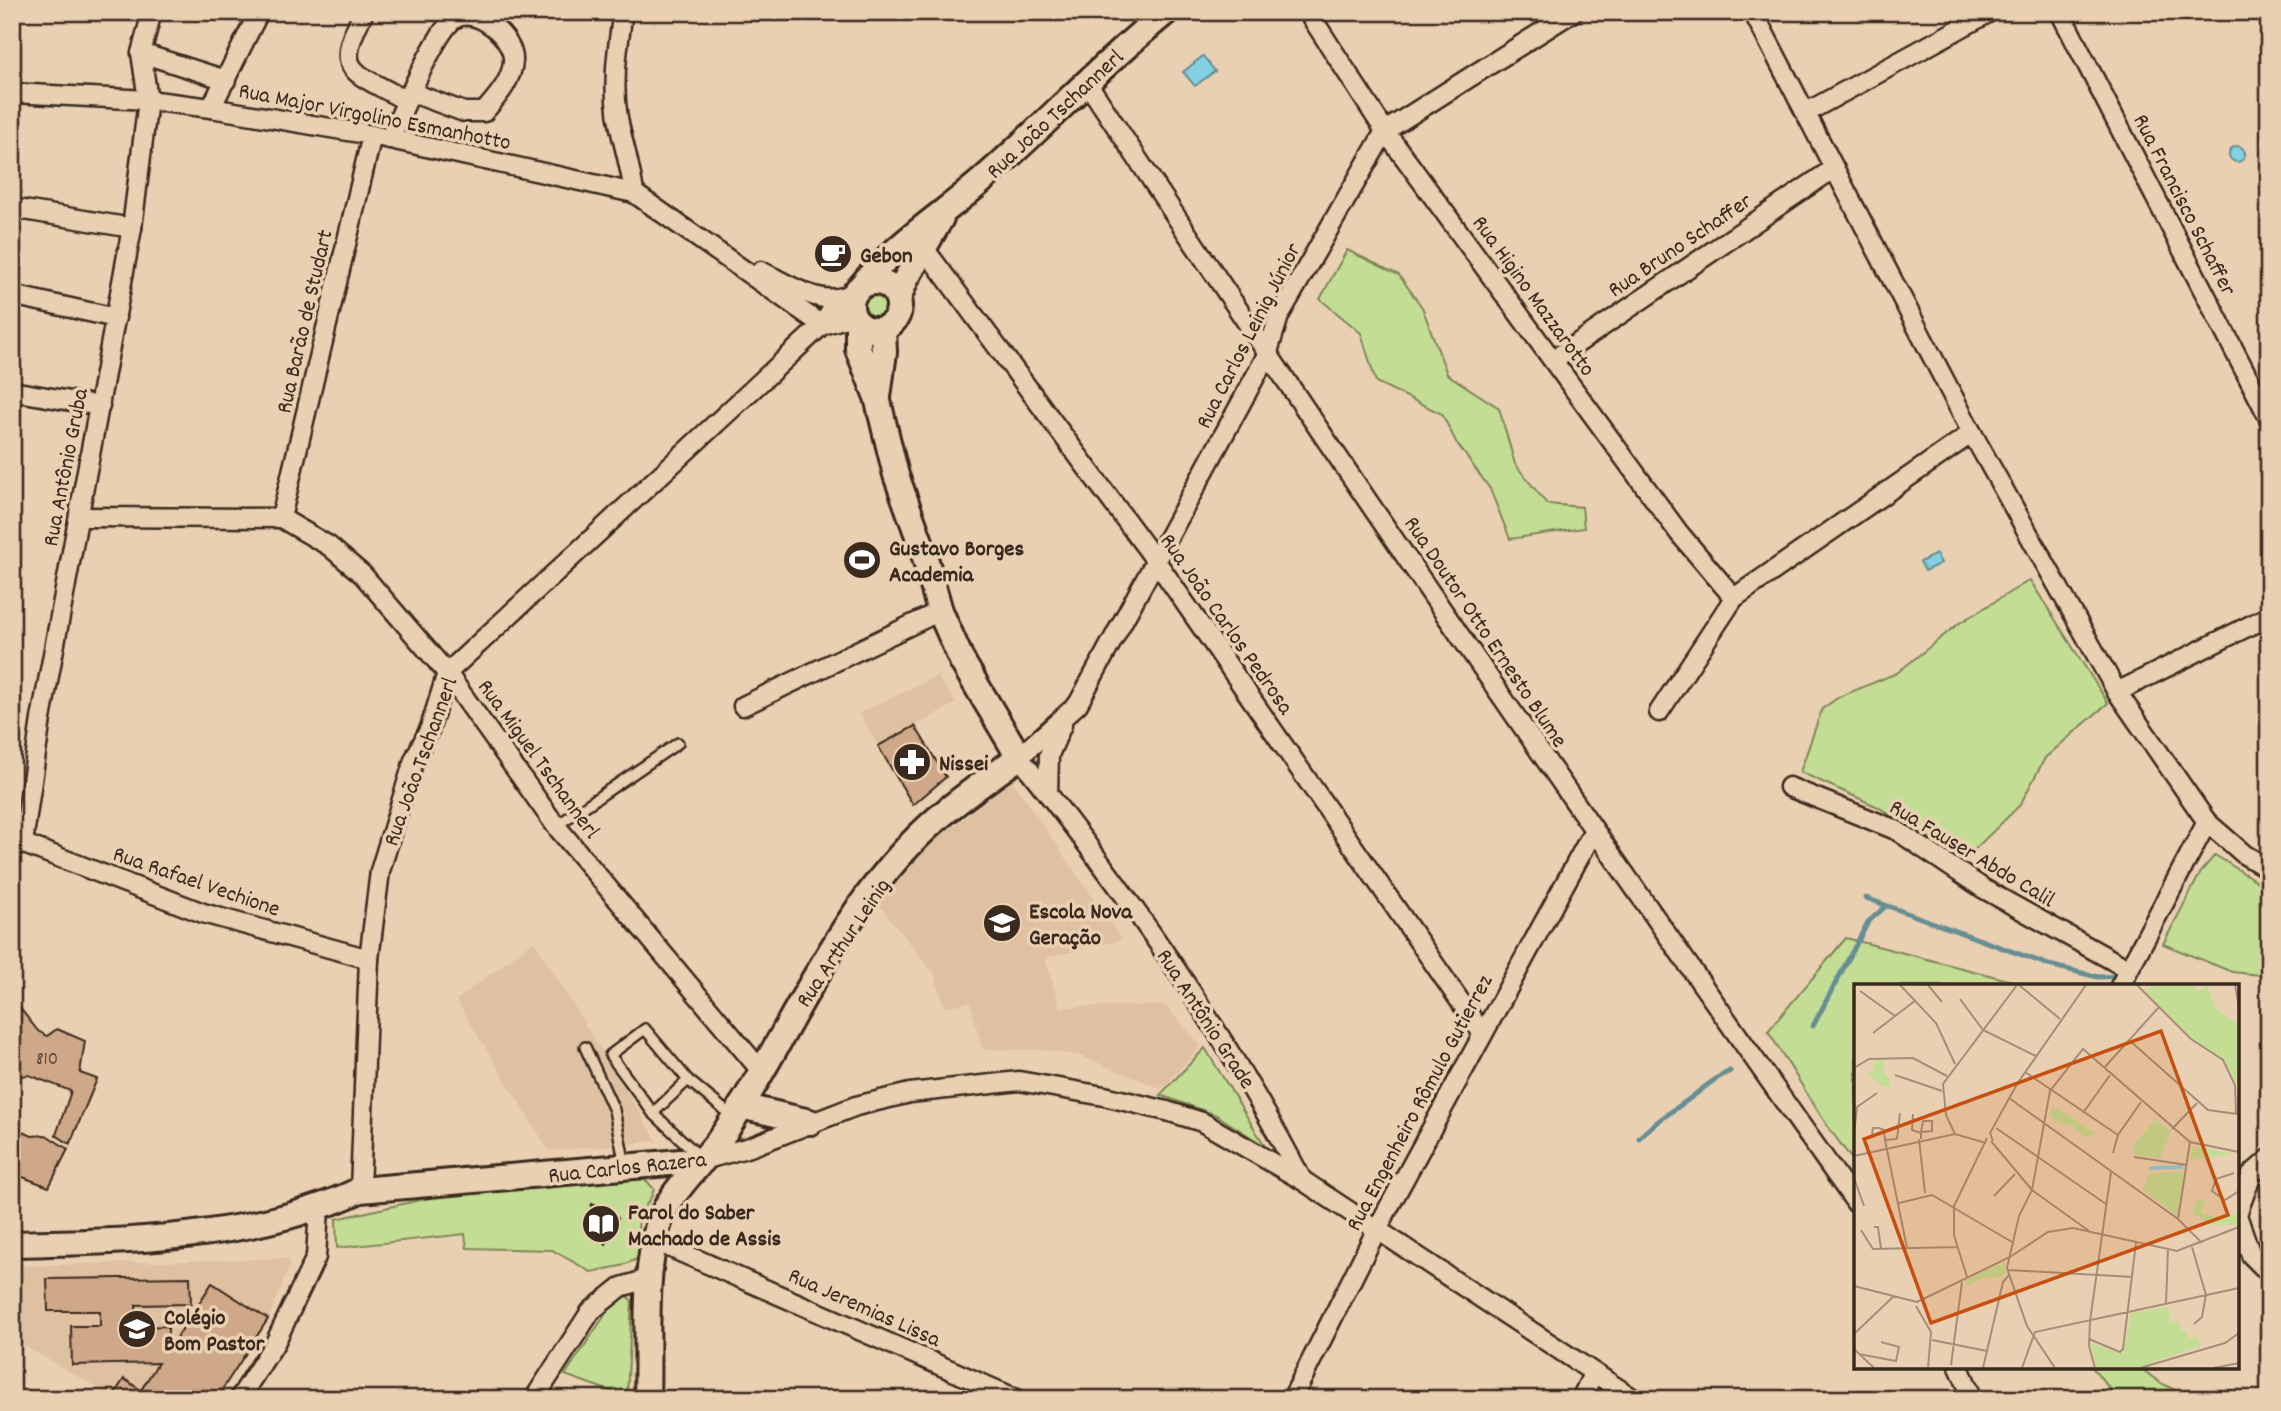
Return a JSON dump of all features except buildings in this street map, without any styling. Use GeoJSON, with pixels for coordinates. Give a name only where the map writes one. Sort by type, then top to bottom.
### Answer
{"type":"FeatureCollection","features":[{"type":"Feature","properties":{"kind":"main road","name":"Rua João Tschannerl"},"geometry":{"type":"LineString","coordinates":[[853,303],[913,233],[943,214],[1086,81],[1166,12]]}},
{"type":"Feature","properties":{"kind":"main road","name":"Rua João Tschannerl"},"geometry":{"type":"LineString","coordinates":[[898,299],[943,214]]}},
{"type":"Feature","properties":{"kind":"main road"},"geometry":{"type":"LineString","coordinates":[[880,282],[894,291],[898,299],[896,317],[883,328],[866,328],[853,303],[880,282]]}},
{"type":"Feature","properties":{"kind":"main road","name":"Rua Antônio Grade"},"geometry":{"type":"LineString","coordinates":[[853,303],[858,349],[877,397],[896,475],[922,547],[940,611],[962,661],[1019,757]]}},
{"type":"Feature","properties":{"kind":"main road","name":"Rua Antônio Grade"},"geometry":{"type":"LineString","coordinates":[[877,397],[884,352],[883,328]]}},
{"type":"Feature","properties":{"kind":"main road","name":"Rua Arthur Leinig"},"geometry":{"type":"LineString","coordinates":[[647,1399],[651,1278],[655,1241],[663,1215],[738,1112],[808,987],[841,936],[902,854],[929,825],[1019,757]]}},
{"type":"Feature","properties":{"kind":"main road"},"geometry":{"type":"LineString","coordinates":[[738,1112],[810,1122]]}},
{"type":"Feature","properties":{"kind":"main road","name":"Rua Carlos Razera"},"geometry":{"type":"LineString","coordinates":[[12,1244],[177,1235],[318,1209],[360,1190],[703,1160]]}},
{"type":"Feature","properties":{"kind":"street"},"geometry":{"type":"LineString","coordinates":[[152,12],[141,53],[226,80]]}},
{"type":"Feature","properties":{"kind":"street"},"geometry":{"type":"LineString","coordinates":[[211,108],[259,12]]}},
{"type":"Feature","properties":{"kind":"street"},"geometry":{"type":"LineString","coordinates":[[622,12],[615,82],[620,128],[631,162],[634,193]]}},
{"type":"Feature","properties":{"kind":"street","name":"Rua Higino Mazzarotto"},"geometry":{"type":"LineString","coordinates":[[1308,12],[1385,131],[1679,533],[1734,598]]}},
{"type":"Feature","properties":{"kind":"street","name":"Rua Carlos Leinig Júnior"},"geometry":{"type":"LineString","coordinates":[[1019,757],[1078,705],[1266,355],[1279,316],[1385,131],[1573,12]]}},
{"type":"Feature","properties":{"kind":"street"},"geometry":{"type":"LineString","coordinates":[[1753,12],[1972,433],[2117,692],[2207,822],[2245,855],[2269,869]]}},
{"type":"Feature","properties":{"kind":"street"},"geometry":{"type":"LineString","coordinates":[[1807,112],[1990,12]]}},
{"type":"Feature","properties":{"kind":"street","name":"Rua Francisco Schaffer"},"geometry":{"type":"LineString","coordinates":[[2060,12],[2269,418]]}},
{"type":"Feature","properties":{"kind":"street"},"geometry":{"type":"LineString","coordinates":[[361,13],[347,46],[347,58],[353,70],[408,96],[464,112],[484,112],[503,90],[513,61],[509,46],[480,16],[463,14],[451,22],[408,96],[390,139]]}},
{"type":"Feature","properties":{"kind":"street","name":"Rua Antônio Gruba"},"geometry":{"type":"LineString","coordinates":[[18,841],[132,228],[148,100],[141,53]]}},
{"type":"Feature","properties":{"kind":"street","name":"Rua Doutor Otto Ernesto Blume"},"geometry":{"type":"LineString","coordinates":[[1086,81],[1266,355],[1497,686],[1593,832],[1854,1200]]}},
{"type":"Feature","properties":{"kind":"street","name":"Rua Major Virgolino Esmanhotto"},"geometry":{"type":"LineString","coordinates":[[12,93],[148,100],[211,108],[372,135],[634,193],[822,325]]}},
{"type":"Feature","properties":{"kind":"street","name":"Rua Barão de Studart"},"geometry":{"type":"LineString","coordinates":[[281,518],[372,135]]}},
{"type":"Feature","properties":{"kind":"street","name":"Rua Bruno Schaffer"},"geometry":{"type":"LineString","coordinates":[[1553,360],[1833,169]]}},
{"type":"Feature","properties":{"kind":"street"},"geometry":{"type":"LineString","coordinates":[[12,208],[132,228]]}},
{"type":"Feature","properties":{"kind":"street","name":"Rua Major Virgolino Esmanhotto"},"geometry":{"type":"LineString","coordinates":[[710,246],[819,298],[853,303]]}},
{"type":"Feature","properties":{"kind":"street","name":"Rua João Carlos Pedrosa"},"geometry":{"type":"LineString","coordinates":[[924,248],[1156,561],[1482,1033]]}},
{"type":"Feature","properties":{"kind":"street"},"geometry":{"type":"LineString","coordinates":[[12,295],[116,318]]}},
{"type":"Feature","properties":{"kind":"street","name":"Rua João Tschannerl"},"geometry":{"type":"LineString","coordinates":[[360,1190],[369,959],[380,871],[414,760],[430,728],[447,673],[822,325],[853,303]]}},
{"type":"Feature","properties":{"kind":"street"},"geometry":{"type":"LineString","coordinates":[[12,391],[100,406]]}},
{"type":"Feature","properties":{"kind":"street"},"geometry":{"type":"LineString","coordinates":[[1659,712],[1734,598],[1972,433]]}},
{"type":"Feature","properties":{"kind":"street","name":"Rua Miguel Tschannerl"},"geometry":{"type":"LineString","coordinates":[[80,517],[281,518],[329,546],[363,575],[447,673],[556,826],[762,1072]]}},
{"type":"Feature","properties":{"kind":"street"},"geometry":{"type":"LineString","coordinates":[[743,706],[940,611]]}},
{"type":"Feature","properties":{"kind":"street"},"geometry":{"type":"LineString","coordinates":[[2117,692],[2269,616]]}},
{"type":"Feature","properties":{"kind":"street","name":"Rua Carlos Leinig Júnior"},"geometry":{"type":"LineString","coordinates":[[1048,794],[1049,755],[1065,719]]}},
{"type":"Feature","properties":{"kind":"street","name":"Rua Antônio Grade"},"geometry":{"type":"LineString","coordinates":[[1019,757],[1106,870],[1226,1046],[1263,1104],[1302,1180],[1634,1399]]}},
{"type":"Feature","properties":{"kind":"street","name":"Rua Fauser Abdo Calil"},"geometry":{"type":"LineString","coordinates":[[1789,787],[1896,830],[1983,889],[2128,969]]}},
{"type":"Feature","properties":{"kind":"street"},"geometry":{"type":"LineString","coordinates":[[2121,984],[2207,822]]}},
{"type":"Feature","properties":{"kind":"street","name":"Rua Engenheiro Rômulo Gutierrez"},"geometry":{"type":"LineString","coordinates":[[1292,1399],[1377,1229],[1593,832]]}},
{"type":"Feature","properties":{"kind":"street","name":"Rua Rafael Vechione"},"geometry":{"type":"LineString","coordinates":[[18,841],[203,913],[369,959]]}},
{"type":"Feature","properties":{"kind":"street","name":"Rua Carlos Razera"},"geometry":{"type":"LineString","coordinates":[[703,1160],[750,1147],[810,1122],[909,1093],[1019,1081],[1104,1096],[1202,1122],[1302,1180]]}},
{"type":"Feature","properties":{"kind":"street"},"geometry":{"type":"LineString","coordinates":[[2239,1209],[2252,1174],[2269,1159]]}},
{"type":"Feature","properties":{"kind":"street"},"geometry":{"type":"LineString","coordinates":[[239,1399],[275,1343],[316,1257],[318,1209]]}},
{"type":"Feature","properties":{"kind":"street"},"geometry":{"type":"LineString","coordinates":[[2239,1220],[2251,1255],[2269,1273]]}},
{"type":"Feature","properties":{"kind":"street","name":"Rua Jeremias Lissa"},"geometry":{"type":"LineString","coordinates":[[655,1241],[1017,1399]]}},
{"type":"Feature","properties":{"kind":"street"},"geometry":{"type":"LineString","coordinates":[[534,1399],[591,1311],[621,1287],[651,1278]]}},
{"type":"Feature","properties":{"kind":"street"},"geometry":{"type":"LineString","coordinates":[[1960,1369],[1973,1399]]}},
{"type":"Feature","properties":{"kind":"street"},"geometry":{"type":"LineString","coordinates":[[1581,1399],[1593,1374]]}},
{"type":"Feature","properties":{"kind":"lane"},"geometry":{"type":"LineString","coordinates":[[556,826],[678,743]]}},
{"type":"Feature","properties":{"kind":"lane"},"geometry":{"type":"LineString","coordinates":[[703,1160],[653,1113],[610,1055],[645,1029],[688,1080],[738,1112]]}},
{"type":"Feature","properties":{"kind":"lane"},"geometry":{"type":"LineString","coordinates":[[586,1047],[614,1110],[625,1167]]}},
{"type":"Feature","properties":{"kind":"lane"},"geometry":{"type":"LineString","coordinates":[[653,1113],[688,1080]]}},
{"type":"Feature","properties":{"kind":"shaded area"},"geometry":{"type":"Polygon","coordinates":[[[937,676],[956,703],[878,746],[859,713],[937,676]]]}},
{"type":"Feature","properties":{"kind":"shaded area","name":"Escola Nova Geração"},"geometry":{"type":"Polygon","coordinates":[[[1012,780],[1122,940],[1045,958],[1060,1007],[1165,1005],[1201,1046],[1162,1089],[1081,1056],[1044,1050],[982,1049],[970,1002],[944,1007],[935,975],[879,905],[922,851],[1012,780]]]}},
{"type":"Feature","properties":{"kind":"shaded area"},"geometry":{"type":"Polygon","coordinates":[[[534,941],[657,1141],[549,1151],[456,1000],[534,941]]]}},
{"type":"Feature","properties":{"kind":"shaded area","name":"Colégio Bom Pastor"},"geometry":{"type":"Polygon","coordinates":[[[288,1258],[290,1266],[268,1319],[216,1399],[117,1399],[12,1339],[12,1266],[288,1258]]]}},
{"type":"Feature","properties":{"kind":"green space"},"geometry":{"type":"Polygon","coordinates":[[[1347,250],[1399,275],[1422,307],[1447,374],[1499,408],[1515,464],[1547,504],[1582,507],[1584,528],[1510,539],[1490,489],[1456,442],[1442,414],[1376,382],[1361,333],[1320,299],[1347,250]]]}},
{"type":"Feature","properties":{"kind":"green space"},"geometry":{"type":"Polygon","coordinates":[[[875,294],[883,298],[887,306],[883,314],[875,318],[867,314],[863,306],[867,298],[875,294]]]}},
{"type":"Feature","properties":{"kind":"green space"},"geometry":{"type":"Polygon","coordinates":[[[2030,580],[2108,703],[2045,758],[2020,805],[1965,859],[1876,806],[1800,772],[1822,709],[1839,697],[1897,673],[1958,624],[2030,580]]]}},
{"type":"Feature","properties":{"kind":"green space"},"geometry":{"type":"Polygon","coordinates":[[[2215,855],[2269,889],[2269,976],[2232,972],[2163,944],[2202,870],[2215,855]]]}},
{"type":"Feature","properties":{"kind":"green space"},"geometry":{"type":"Polygon","coordinates":[[[1846,938],[2023,984],[1854,984],[1854,1162],[1826,1124],[1768,1031],[1846,938]]]}},
{"type":"Feature","properties":{"kind":"green space"},"geometry":{"type":"Polygon","coordinates":[[[1205,1048],[1265,1146],[1216,1115],[1160,1095],[1205,1048]]]}},
{"type":"Feature","properties":{"kind":"green space"},"geometry":{"type":"Polygon","coordinates":[[[637,1178],[647,1181],[654,1189],[639,1219],[639,1258],[621,1266],[591,1272],[552,1250],[467,1248],[465,1234],[337,1248],[336,1219],[438,1196],[637,1178]]]}},
{"type":"Feature","properties":{"kind":"green space"},"geometry":{"type":"Polygon","coordinates":[[[626,1295],[632,1301],[627,1397],[565,1375],[615,1300],[626,1295]]]}},
{"type":"Feature","properties":{"kind":"green space"},"geometry":{"type":"Polygon","coordinates":[[[2094,1369],[2142,1369],[2159,1382],[2192,1399],[2118,1399],[2094,1369]]]}},
{"type":"Feature","properties":{"kind":"water"},"geometry":{"type":"Polygon","coordinates":[[[1203,56],[1215,71],[1195,86],[1183,72],[1203,56]]]}},
{"type":"Feature","properties":{"kind":"water"},"geometry":{"type":"Polygon","coordinates":[[[2234,146],[2240,146],[2245,154],[2243,160],[2234,162],[2229,157],[2229,151],[2234,146]]]}},
{"type":"Feature","properties":{"kind":"water"},"geometry":{"type":"Polygon","coordinates":[[[1936,554],[1941,563],[1925,571],[1920,562],[1936,554]]]}},
{"type":"Feature","properties":{"kind":"waterway"},"geometry":{"type":"LineString","coordinates":[[1866,898],[2049,965],[2098,977],[2122,976]]}},
{"type":"Feature","properties":{"kind":"waterway"},"geometry":{"type":"LineString","coordinates":[[1813,1026],[1868,922],[1886,906]]}},
{"type":"Feature","properties":{"kind":"waterway"},"geometry":{"type":"LineString","coordinates":[[1639,1138],[1711,1082],[1730,1071]]}},
{"type":"Feature","properties":{"kind":"place","name":"Gebon"},"geometry":{"type":"Point","coordinates":[833,254]}},
{"type":"Feature","properties":{"kind":"place","name":"Gustavo Borges Academia"},"geometry":{"type":"Point","coordinates":[862,560]}},
{"type":"Feature","properties":{"kind":"place","name":"Nissei"},"geometry":{"type":"Point","coordinates":[912,762]}},
{"type":"Feature","properties":{"kind":"place","name":"Escola Nova Geração"},"geometry":{"type":"Point","coordinates":[1002,923]}},
{"type":"Feature","properties":{"kind":"place","name":"Farol do Saber Machado de Assis"},"geometry":{"type":"Point","coordinates":[601,1224]}},
{"type":"Feature","properties":{"kind":"place","name":"Colégio Bom Pastor"},"geometry":{"type":"Point","coordinates":[137,1329]}}]}
